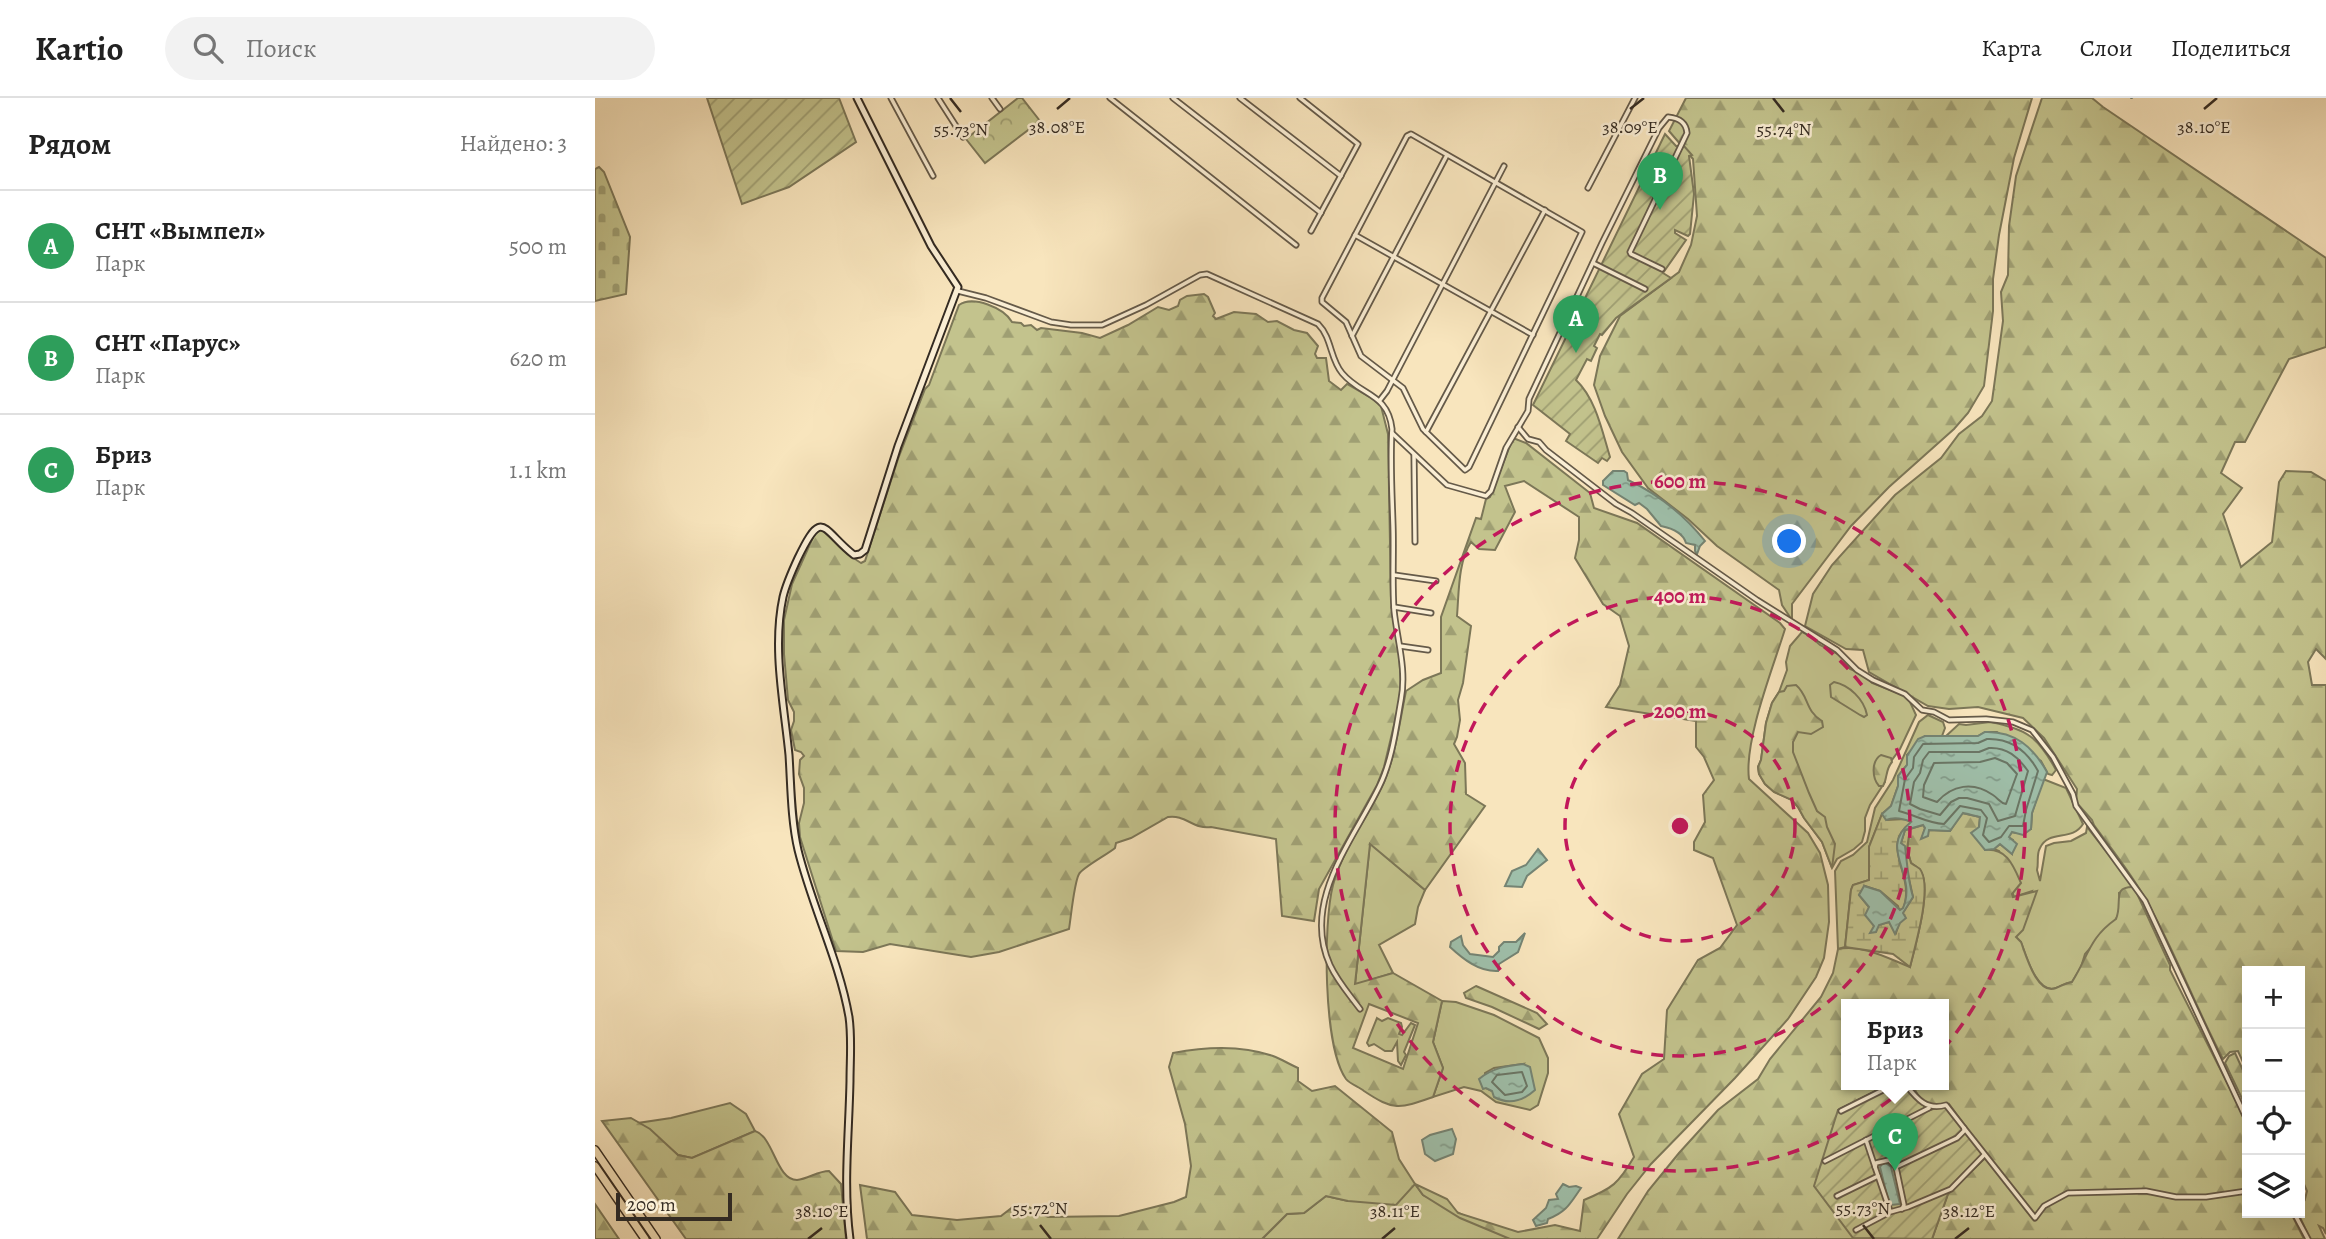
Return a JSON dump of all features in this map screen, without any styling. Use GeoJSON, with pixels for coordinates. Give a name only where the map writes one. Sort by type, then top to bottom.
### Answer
{"type":"FeatureCollection","features":[{"type":"Feature","properties":{"kind":"highway"},"geometry":{"type":"LineString","coordinates":[[595,1150],[656,1239]]}},
{"type":"Feature","properties":{"kind":"highway"},"geometry":{"type":"LineString","coordinates":[[595,1166],[645,1239]]}},
{"type":"Feature","properties":{"kind":"street"},"geometry":{"type":"LineString","coordinates":[[851,1239],[846,1188],[851,1052],[849,1023],[841,982],[797,843],[784,715],[780,620],[788,580],[809,535],[815,529],[821,526],[829,529],[854,555],[865,550],[898,446],[958,291],[956,281],[931,246],[857,98]]}},
{"type":"Feature","properties":{"kind":"street"},"geometry":{"type":"LineString","coordinates":[[891,98],[933,176]]}},
{"type":"Feature","properties":{"kind":"street"},"geometry":{"type":"LineString","coordinates":[[938,98],[963,137]]}},
{"type":"Feature","properties":{"kind":"street"},"geometry":{"type":"LineString","coordinates":[[992,98],[1000,109]]}},
{"type":"Feature","properties":{"kind":"street"},"geometry":{"type":"LineString","coordinates":[[1110,98],[1296,245]]}},
{"type":"Feature","properties":{"kind":"street"},"geometry":{"type":"LineString","coordinates":[[1174,98],[1321,213]]}},
{"type":"Feature","properties":{"kind":"street"},"geometry":{"type":"LineString","coordinates":[[1240,98],[1341,176]]}},
{"type":"Feature","properties":{"kind":"street"},"geometry":{"type":"LineString","coordinates":[[1300,98],[1358,144],[1311,231]]}},
{"type":"Feature","properties":{"kind":"street"},"geometry":{"type":"LineString","coordinates":[[1588,188],[1635,98]]}},
{"type":"Feature","properties":{"kind":"street"},"geometry":{"type":"LineString","coordinates":[[1392,433],[1447,485],[1486,496],[1491,491],[1506,448],[1528,411],[1529,399],[1593,263],[1659,128],[1668,117],[1682,121],[1687,133],[1630,252],[1662,269]]}},
{"type":"Feature","properties":{"kind":"street"},"geometry":{"type":"LineString","coordinates":[[1411,134],[1447,155],[1580,230],[1582,235],[1469,467],[1463,470],[1426,432],[1405,391],[1361,356],[1342,318],[1324,304],[1322,298],[1407,136],[1411,134]]}},
{"type":"Feature","properties":{"kind":"street"},"geometry":{"type":"LineString","coordinates":[[1352,336],[1447,155]]}},
{"type":"Feature","properties":{"kind":"street"},"geometry":{"type":"LineString","coordinates":[[1380,400],[1393,380],[1503,166]]}},
{"type":"Feature","properties":{"kind":"street"},"geometry":{"type":"LineString","coordinates":[[1426,432],[1545,210]]}},
{"type":"Feature","properties":{"kind":"street"},"geometry":{"type":"LineString","coordinates":[[1355,235],[1534,336]]}},
{"type":"Feature","properties":{"kind":"street"},"geometry":{"type":"LineString","coordinates":[[1593,263],[1645,289]]}},
{"type":"Feature","properties":{"kind":"street"},"geometry":{"type":"LineString","coordinates":[[958,291],[986,298],[1051,322],[1102,325],[1207,274],[1318,324],[1326,334],[1342,373],[1380,400],[1389,416],[1392,433],[1394,607],[1403,687],[1386,771],[1338,861],[1323,913],[1323,939],[1329,964],[1360,1009]]}},
{"type":"Feature","properties":{"kind":"street"},"geometry":{"type":"LineString","coordinates":[[1518,427],[1528,439],[1539,442],[1616,504],[1757,600],[1837,650],[1857,670],[1905,694],[1922,710],[1934,712],[1949,720],[1986,719],[2014,722],[2032,730],[2053,757],[2073,794],[2076,806],[2145,901],[2242,1109]]}},
{"type":"Feature","properties":{"kind":"street"},"geometry":{"type":"LineString","coordinates":[[1414,455],[1415,542]]}},
{"type":"Feature","properties":{"kind":"street"},"geometry":{"type":"LineString","coordinates":[[1394,575],[1436,581]]}},
{"type":"Feature","properties":{"kind":"street"},"geometry":{"type":"LineString","coordinates":[[1394,607],[1431,613]]}},
{"type":"Feature","properties":{"kind":"street"},"geometry":{"type":"LineString","coordinates":[[1400,646],[1429,650]]}},
{"type":"Feature","properties":{"kind":"street"},"geometry":{"type":"LineString","coordinates":[[1841,1111],[1883,1090]]}},
{"type":"Feature","properties":{"kind":"street"},"geometry":{"type":"LineString","coordinates":[[1910,1090],[1916,1098],[1932,1107]]}},
{"type":"Feature","properties":{"kind":"street"},"geometry":{"type":"LineString","coordinates":[[1825,1161],[1932,1107],[1946,1105],[2035,1218],[2044,1206],[2068,1193],[2146,1191],[2176,1197],[2196,1197],[2242,1192]]}},
{"type":"Feature","properties":{"kind":"street"},"geometry":{"type":"LineString","coordinates":[[1896,1167],[1957,1138],[1964,1128]]}},
{"type":"Feature","properties":{"kind":"street"},"geometry":{"type":"LineString","coordinates":[[1866,1140],[1890,1212]]}},
{"type":"Feature","properties":{"kind":"street"},"geometry":{"type":"LineString","coordinates":[[1856,1230],[1890,1212],[1951,1189],[1984,1155]]}},
{"type":"Feature","properties":{"kind":"street"},"geometry":{"type":"LineString","coordinates":[[1875,1167],[1876,1163],[1889,1160],[1896,1167],[1904,1205],[1902,1209]]}},
{"type":"Feature","properties":{"kind":"street"},"geometry":{"type":"LineString","coordinates":[[1837,1196],[1878,1176]]}},
{"type":"Feature","properties":{"kind":"street"},"geometry":{"type":"LineString","coordinates":[[2297,1218],[2308,1239]]}},
{"type":"Feature","properties":{"kind":"green space"},"geometry":{"type":"Polygon","coordinates":[[[707,98],[839,98],[856,142],[789,187],[742,204],[707,98]]]}},
{"type":"Feature","properties":{"kind":"green space"},"geometry":{"type":"Polygon","coordinates":[[[1018,98],[1022,98],[1040,121],[985,163],[966,139],[1018,98]]]}},
{"type":"Feature","properties":{"kind":"green space"},"geometry":{"type":"Polygon","coordinates":[[[1686,98],[2032,98],[2014,158],[1999,235],[1984,386],[1968,413],[1954,429],[1889,487],[1851,526],[1792,604],[1792,620],[1782,605],[1779,590],[1717,546],[1648,488],[1622,452],[1594,385],[1600,356],[1620,316],[1679,272],[1691,245],[1697,216],[1693,159],[1669,131],[1686,98]]]}},
{"type":"Feature","properties":{"kind":"green space"},"geometry":{"type":"Polygon","coordinates":[[[2042,98],[2092,98],[2326,258],[2326,347],[2289,359],[2245,442],[2235,442],[2221,473],[2242,488],[2223,514],[2241,567],[2272,542],[2279,482],[2286,471],[2311,472],[2326,481],[2326,659],[2316,649],[2308,662],[2312,685],[2326,685],[2326,1234],[2319,1226],[2325,1239],[2310,1239],[2300,1218],[2305,1218],[2307,1191],[2305,966],[2242,966],[2242,1060],[2238,1051],[2230,1052],[2223,1059],[2146,900],[2092,820],[2076,802],[2077,789],[2044,738],[2023,718],[1978,707],[1949,709],[1928,706],[1869,672],[1863,650],[1846,649],[1805,626],[1813,594],[1832,565],[1895,495],[1941,458],[1959,434],[1982,416],[1992,401],[2003,321],[2001,292],[2008,275],[2009,226],[2016,176],[2042,98]]]}},
{"type":"Feature","properties":{"kind":"green space"},"geometry":{"type":"Polygon","coordinates":[[[1665,134],[1676,146],[1684,146],[1692,155],[1689,156],[1694,194],[1690,234],[1688,236],[1675,230],[1675,233],[1686,240],[1663,273],[1671,278],[1616,318],[1602,335],[1600,334],[1591,361],[1587,359],[1576,380],[1589,396],[1610,457],[1607,461],[1602,458],[1598,463],[1566,441],[1570,434],[1533,405],[1665,134]]]}},
{"type":"Feature","properties":{"kind":"green space"},"geometry":{"type":"Polygon","coordinates":[[[599,167],[604,172],[630,237],[626,294],[595,301],[595,169],[599,167]]]}},
{"type":"Feature","properties":{"kind":"green space"},"geometry":{"type":"Polygon","coordinates":[[[1204,294],[1208,297],[1216,319],[1234,312],[1256,314],[1268,322],[1277,321],[1307,333],[1318,346],[1315,354],[1317,358],[1326,358],[1329,381],[1341,390],[1347,384],[1381,406],[1388,434],[1391,598],[1399,653],[1399,704],[1377,785],[1319,889],[1314,921],[1282,916],[1276,839],[1199,826],[1179,818],[1168,817],[1131,838],[1116,843],[1115,848],[1081,871],[1069,929],[999,952],[971,957],[890,944],[863,952],[836,951],[800,837],[799,823],[804,803],[804,788],[799,774],[800,760],[804,756],[795,750],[791,730],[794,712],[788,700],[784,654],[784,620],[792,584],[815,533],[822,529],[833,536],[855,559],[861,563],[865,561],[898,459],[959,305],[972,301],[980,302],[1002,312],[1012,322],[1031,325],[1037,330],[1041,328],[1082,333],[1100,338],[1158,307],[1169,310],[1178,306],[1180,300],[1187,296],[1204,294]]]}},
{"type":"Feature","properties":{"kind":"green space"},"geometry":{"type":"Polygon","coordinates":[[[1513,438],[1526,443],[1590,493],[1594,508],[1637,523],[1785,629],[1755,725],[1749,779],[1808,833],[1820,853],[1828,885],[1829,922],[1824,958],[1816,977],[1788,1019],[1651,1164],[1597,1239],[1510,1239],[1460,1218],[1423,1195],[1415,1184],[1447,1199],[1458,1213],[1518,1232],[1555,1225],[1580,1231],[1584,1200],[1614,1184],[1634,1157],[1619,1114],[1642,1074],[1664,1059],[1667,1010],[1698,960],[1720,948],[1737,925],[1713,858],[1694,850],[1694,842],[1705,822],[1703,795],[1714,780],[1704,757],[1696,747],[1696,721],[1606,707],[1620,685],[1629,646],[1620,616],[1603,604],[1575,558],[1579,540],[1579,517],[1524,481],[1505,486],[1515,512],[1495,550],[1479,549],[1471,542],[1461,568],[1457,616],[1471,626],[1458,700],[1460,720],[1454,744],[1465,763],[1466,794],[1485,806],[1425,890],[1370,844],[1355,984],[1393,973],[1442,1001],[1433,1042],[1443,1068],[1433,1097],[1397,1106],[1383,1102],[1350,1082],[1338,1063],[1329,1014],[1327,984],[1328,927],[1333,885],[1343,857],[1385,780],[1395,747],[1406,691],[1441,673],[1441,617],[1476,518],[1481,519],[1486,499],[1490,497],[1513,438]],[[1369,1004],[1353,1048],[1403,1069],[1418,1023],[1369,1004]]]}},
{"type":"Feature","properties":{"kind":"green space"},"geometry":{"type":"Polygon","coordinates":[[[1802,632],[1840,655],[1850,669],[1864,675],[1872,683],[1903,695],[1916,715],[1900,749],[1886,768],[1885,782],[1870,805],[1865,818],[1862,842],[1837,859],[1832,868],[1822,842],[1798,807],[1792,800],[1774,792],[1765,784],[1758,767],[1766,723],[1787,670],[1790,646],[1802,632]]]}},
{"type":"Feature","properties":{"kind":"green space"},"geometry":{"type":"Polygon","coordinates":[[[1834,682],[1855,694],[1867,715],[1864,717],[1831,697],[1830,685],[1834,682]]]}},
{"type":"Feature","properties":{"kind":"green space"},"geometry":{"type":"Polygon","coordinates":[[[1796,685],[1813,713],[1822,721],[1823,727],[1811,734],[1798,732],[1793,742],[1793,752],[1817,811],[1825,817],[1835,844],[1832,868],[1822,842],[1798,807],[1792,800],[1774,792],[1759,774],[1766,723],[1772,703],[1787,686],[1796,685]]]}},
{"type":"Feature","properties":{"kind":"green space"},"geometry":{"type":"Polygon","coordinates":[[[1928,715],[1943,722],[1945,728],[1942,736],[1925,736],[1907,755],[1907,765],[1898,776],[1898,786],[1891,806],[1882,814],[1869,847],[1869,880],[1853,885],[1851,890],[1845,947],[1838,949],[1835,871],[1841,861],[1853,855],[1867,842],[1875,808],[1893,780],[1919,722],[1928,715]]]}},
{"type":"Feature","properties":{"kind":"green space"},"geometry":{"type":"Polygon","coordinates":[[[1990,722],[2030,736],[2056,770],[2052,775],[2048,774],[2041,761],[1997,732],[1985,732],[1978,736],[1946,736],[1959,724],[1990,722]]]}},
{"type":"Feature","properties":{"kind":"green space"},"geometry":{"type":"Polygon","coordinates":[[[1881,755],[1891,758],[1892,762],[1883,786],[1879,786],[1874,770],[1875,761],[1881,755]]]}},
{"type":"Feature","properties":{"kind":"green space"},"geometry":{"type":"Polygon","coordinates":[[[2043,779],[2066,788],[2083,824],[2073,833],[2044,842],[2038,856],[2037,870],[2040,881],[2046,846],[2071,841],[2086,833],[2087,827],[2134,887],[2119,893],[2120,911],[2116,919],[2085,954],[2072,982],[2049,989],[2038,980],[2021,942],[2016,937],[2032,891],[2014,897],[1999,851],[1994,849],[2000,844],[2012,854],[2013,840],[2008,837],[2012,832],[2031,829],[2032,813],[2043,779]]]}},
{"type":"Feature","properties":{"kind":"green space"},"geometry":{"type":"Polygon","coordinates":[[[1962,813],[1980,817],[1979,827],[1985,850],[2004,855],[2012,864],[2021,883],[2012,894],[2013,897],[2037,891],[2023,930],[2016,937],[2021,942],[2038,980],[2049,989],[2072,982],[2095,940],[2116,919],[2120,892],[2127,887],[2134,887],[2170,970],[2242,1112],[2242,1218],[2294,1218],[2304,1239],[1932,1239],[1948,1194],[1987,1156],[1927,1111],[1915,1090],[1949,1090],[1949,999],[1841,999],[1841,1090],[1878,1090],[1838,1110],[1855,1239],[1618,1239],[1648,1191],[1679,1153],[1718,1110],[1758,1079],[1770,1059],[1821,997],[1833,973],[1838,949],[1866,950],[1910,967],[1922,917],[1925,889],[1924,878],[1920,870],[1911,863],[1907,849],[1910,829],[1923,825],[1925,828],[1922,838],[1929,830],[1950,831],[1962,813]]]}},
{"type":"Feature","properties":{"kind":"green space"},"geometry":{"type":"Polygon","coordinates":[[[1882,814],[1887,820],[1905,819],[1912,822],[1902,831],[1898,841],[1897,851],[1906,896],[1903,909],[1899,910],[1898,906],[1880,891],[1865,886],[1859,895],[1869,907],[1874,926],[1889,922],[1896,933],[1902,914],[1913,897],[1901,843],[1905,830],[1910,829],[1907,849],[1911,863],[1920,869],[1925,889],[1922,917],[1910,967],[1893,954],[1845,947],[1851,890],[1853,885],[1869,880],[1869,847],[1882,814]]]}},
{"type":"Feature","properties":{"kind":"green space"},"geometry":{"type":"Polygon","coordinates":[[[1370,843],[1425,890],[1415,924],[1379,945],[1393,973],[1355,985],[1370,843]]]}},
{"type":"Feature","properties":{"kind":"green space"},"geometry":{"type":"Polygon","coordinates":[[[1476,986],[1537,1013],[1547,1024],[1539,1029],[1466,998],[1464,993],[1476,986]]]}},
{"type":"Feature","properties":{"kind":"green space"},"geometry":{"type":"Polygon","coordinates":[[[1442,1001],[1456,1002],[1494,1015],[1539,1038],[1548,1058],[1548,1073],[1538,1105],[1530,1110],[1496,1102],[1481,1091],[1464,1087],[1433,1097],[1443,1068],[1433,1042],[1442,1001]],[[1523,1064],[1494,1068],[1485,1073],[1486,1088],[1492,1091],[1523,1064]]]}},
{"type":"Feature","properties":{"kind":"green space"},"geometry":{"type":"Polygon","coordinates":[[[1377,1018],[1382,1021],[1388,1018],[1401,1023],[1399,1034],[1402,1035],[1411,1023],[1415,1025],[1401,1065],[1398,1061],[1397,1042],[1392,1051],[1385,1051],[1374,1044],[1369,1046],[1367,1043],[1377,1018]]]}},
{"type":"Feature","properties":{"kind":"green space"},"geometry":{"type":"Polygon","coordinates":[[[1210,1048],[1249,1050],[1276,1057],[1298,1068],[1298,1081],[1312,1091],[1335,1086],[1392,1132],[1399,1159],[1415,1184],[1396,1205],[1348,1201],[1326,1196],[1304,1213],[1287,1214],[1262,1239],[867,1239],[860,1185],[895,1192],[912,1215],[957,1220],[1001,1216],[1014,1206],[1029,1207],[1048,1217],[1119,1216],[1174,1202],[1186,1197],[1191,1166],[1185,1124],[1169,1067],[1173,1053],[1210,1048]]]}},
{"type":"Feature","properties":{"kind":"green space"},"geometry":{"type":"Polygon","coordinates":[[[2235,1053],[2242,1068],[2242,1099],[2225,1063],[2229,1056],[2235,1053]]]}},
{"type":"Feature","properties":{"kind":"green space"},"geometry":{"type":"Polygon","coordinates":[[[1878,1090],[1915,1090],[1927,1111],[1949,1104],[1987,1156],[1948,1194],[1932,1239],[1853,1238],[1814,1186],[1838,1110],[1878,1090]]]}},
{"type":"Feature","properties":{"kind":"green space"},"geometry":{"type":"Polygon","coordinates":[[[730,1103],[746,1114],[755,1131],[692,1158],[678,1155],[638,1123],[671,1118],[730,1103]]]}},
{"type":"Feature","properties":{"kind":"green space"},"geometry":{"type":"Polygon","coordinates":[[[631,1118],[650,1129],[678,1155],[692,1158],[755,1131],[767,1141],[779,1166],[790,1178],[797,1180],[829,1171],[841,1184],[846,1239],[686,1239],[602,1121],[631,1118]]]}},
{"type":"Feature","properties":{"kind":"green space"},"geometry":{"type":"Polygon","coordinates":[[[1415,1184],[1423,1195],[1510,1239],[1262,1239],[1287,1214],[1304,1213],[1326,1196],[1348,1201],[1415,1184]]]}},
{"type":"Feature","properties":{"kind":"green space"},"geometry":{"type":"Polygon","coordinates":[[[595,1204],[619,1239],[595,1239],[595,1204]]]}},
{"type":"Feature","properties":{"kind":"water"},"geometry":{"type":"Polygon","coordinates":[[[1613,471],[1627,473],[1628,480],[1670,506],[1689,523],[1705,541],[1697,554],[1695,545],[1686,543],[1682,536],[1661,526],[1639,503],[1635,505],[1603,485],[1603,481],[1613,471]]]}},
{"type":"Feature","properties":{"kind":"water"},"geometry":{"type":"Polygon","coordinates":[[[1985,732],[2005,734],[2022,742],[2036,755],[2047,772],[2032,813],[2031,829],[2023,835],[2012,832],[2009,837],[2017,844],[2012,854],[2000,844],[1994,849],[1985,850],[1971,833],[1979,827],[1980,817],[1963,813],[1950,831],[1929,830],[1928,836],[1921,839],[1925,828],[1923,825],[1905,830],[1901,843],[1905,846],[1913,897],[1903,913],[1906,918],[1900,923],[1895,934],[1889,922],[1879,925],[1876,932],[1870,933],[1874,926],[1865,915],[1869,907],[1859,895],[1864,886],[1880,891],[1900,910],[1906,896],[1906,884],[1897,852],[1902,832],[1911,822],[1886,820],[1882,814],[1891,806],[1898,786],[1898,776],[1907,765],[1907,756],[1918,739],[1925,736],[1978,736],[1985,732]]]}},
{"type":"Feature","properties":{"kind":"water"},"geometry":{"type":"Polygon","coordinates":[[[1538,849],[1547,860],[1527,876],[1522,887],[1505,886],[1512,871],[1526,865],[1538,849]]]}},
{"type":"Feature","properties":{"kind":"water"},"geometry":{"type":"Polygon","coordinates":[[[1525,933],[1518,952],[1499,964],[1498,971],[1478,967],[1450,947],[1451,942],[1461,936],[1463,945],[1470,954],[1493,957],[1504,942],[1516,942],[1525,933]]]}},
{"type":"Feature","properties":{"kind":"water"},"geometry":{"type":"Polygon","coordinates":[[[1523,1064],[1530,1067],[1535,1090],[1526,1097],[1505,1101],[1494,1097],[1492,1091],[1483,1089],[1479,1079],[1484,1075],[1499,1068],[1523,1064]]]}},
{"type":"Feature","properties":{"kind":"water"},"geometry":{"type":"Polygon","coordinates":[[[1452,1129],[1456,1139],[1453,1154],[1435,1161],[1425,1154],[1422,1140],[1452,1129]]]}},
{"type":"Feature","properties":{"kind":"water"},"geometry":{"type":"Polygon","coordinates":[[[1883,1163],[1891,1167],[1900,1204],[1889,1204],[1880,1167],[1883,1163]]]}},
{"type":"Feature","properties":{"kind":"water"},"geometry":{"type":"Polygon","coordinates":[[[1563,1184],[1581,1188],[1564,1210],[1548,1219],[1547,1223],[1536,1226],[1533,1220],[1546,1208],[1549,1200],[1558,1199],[1556,1194],[1563,1184]]]}},
{"type":"Feature","properties":{"kind":"place","name":"СНТ «Парус»"},"geometry":{"type":"Point","coordinates":[1660,210]}},
{"type":"Feature","properties":{"kind":"place","name":"СНТ «Вымпел»"},"geometry":{"type":"Point","coordinates":[1576,353]}},
{"type":"Feature","properties":{"kind":"place","name":"Бриз"},"geometry":{"type":"Point","coordinates":[1895,1171]}}]}
